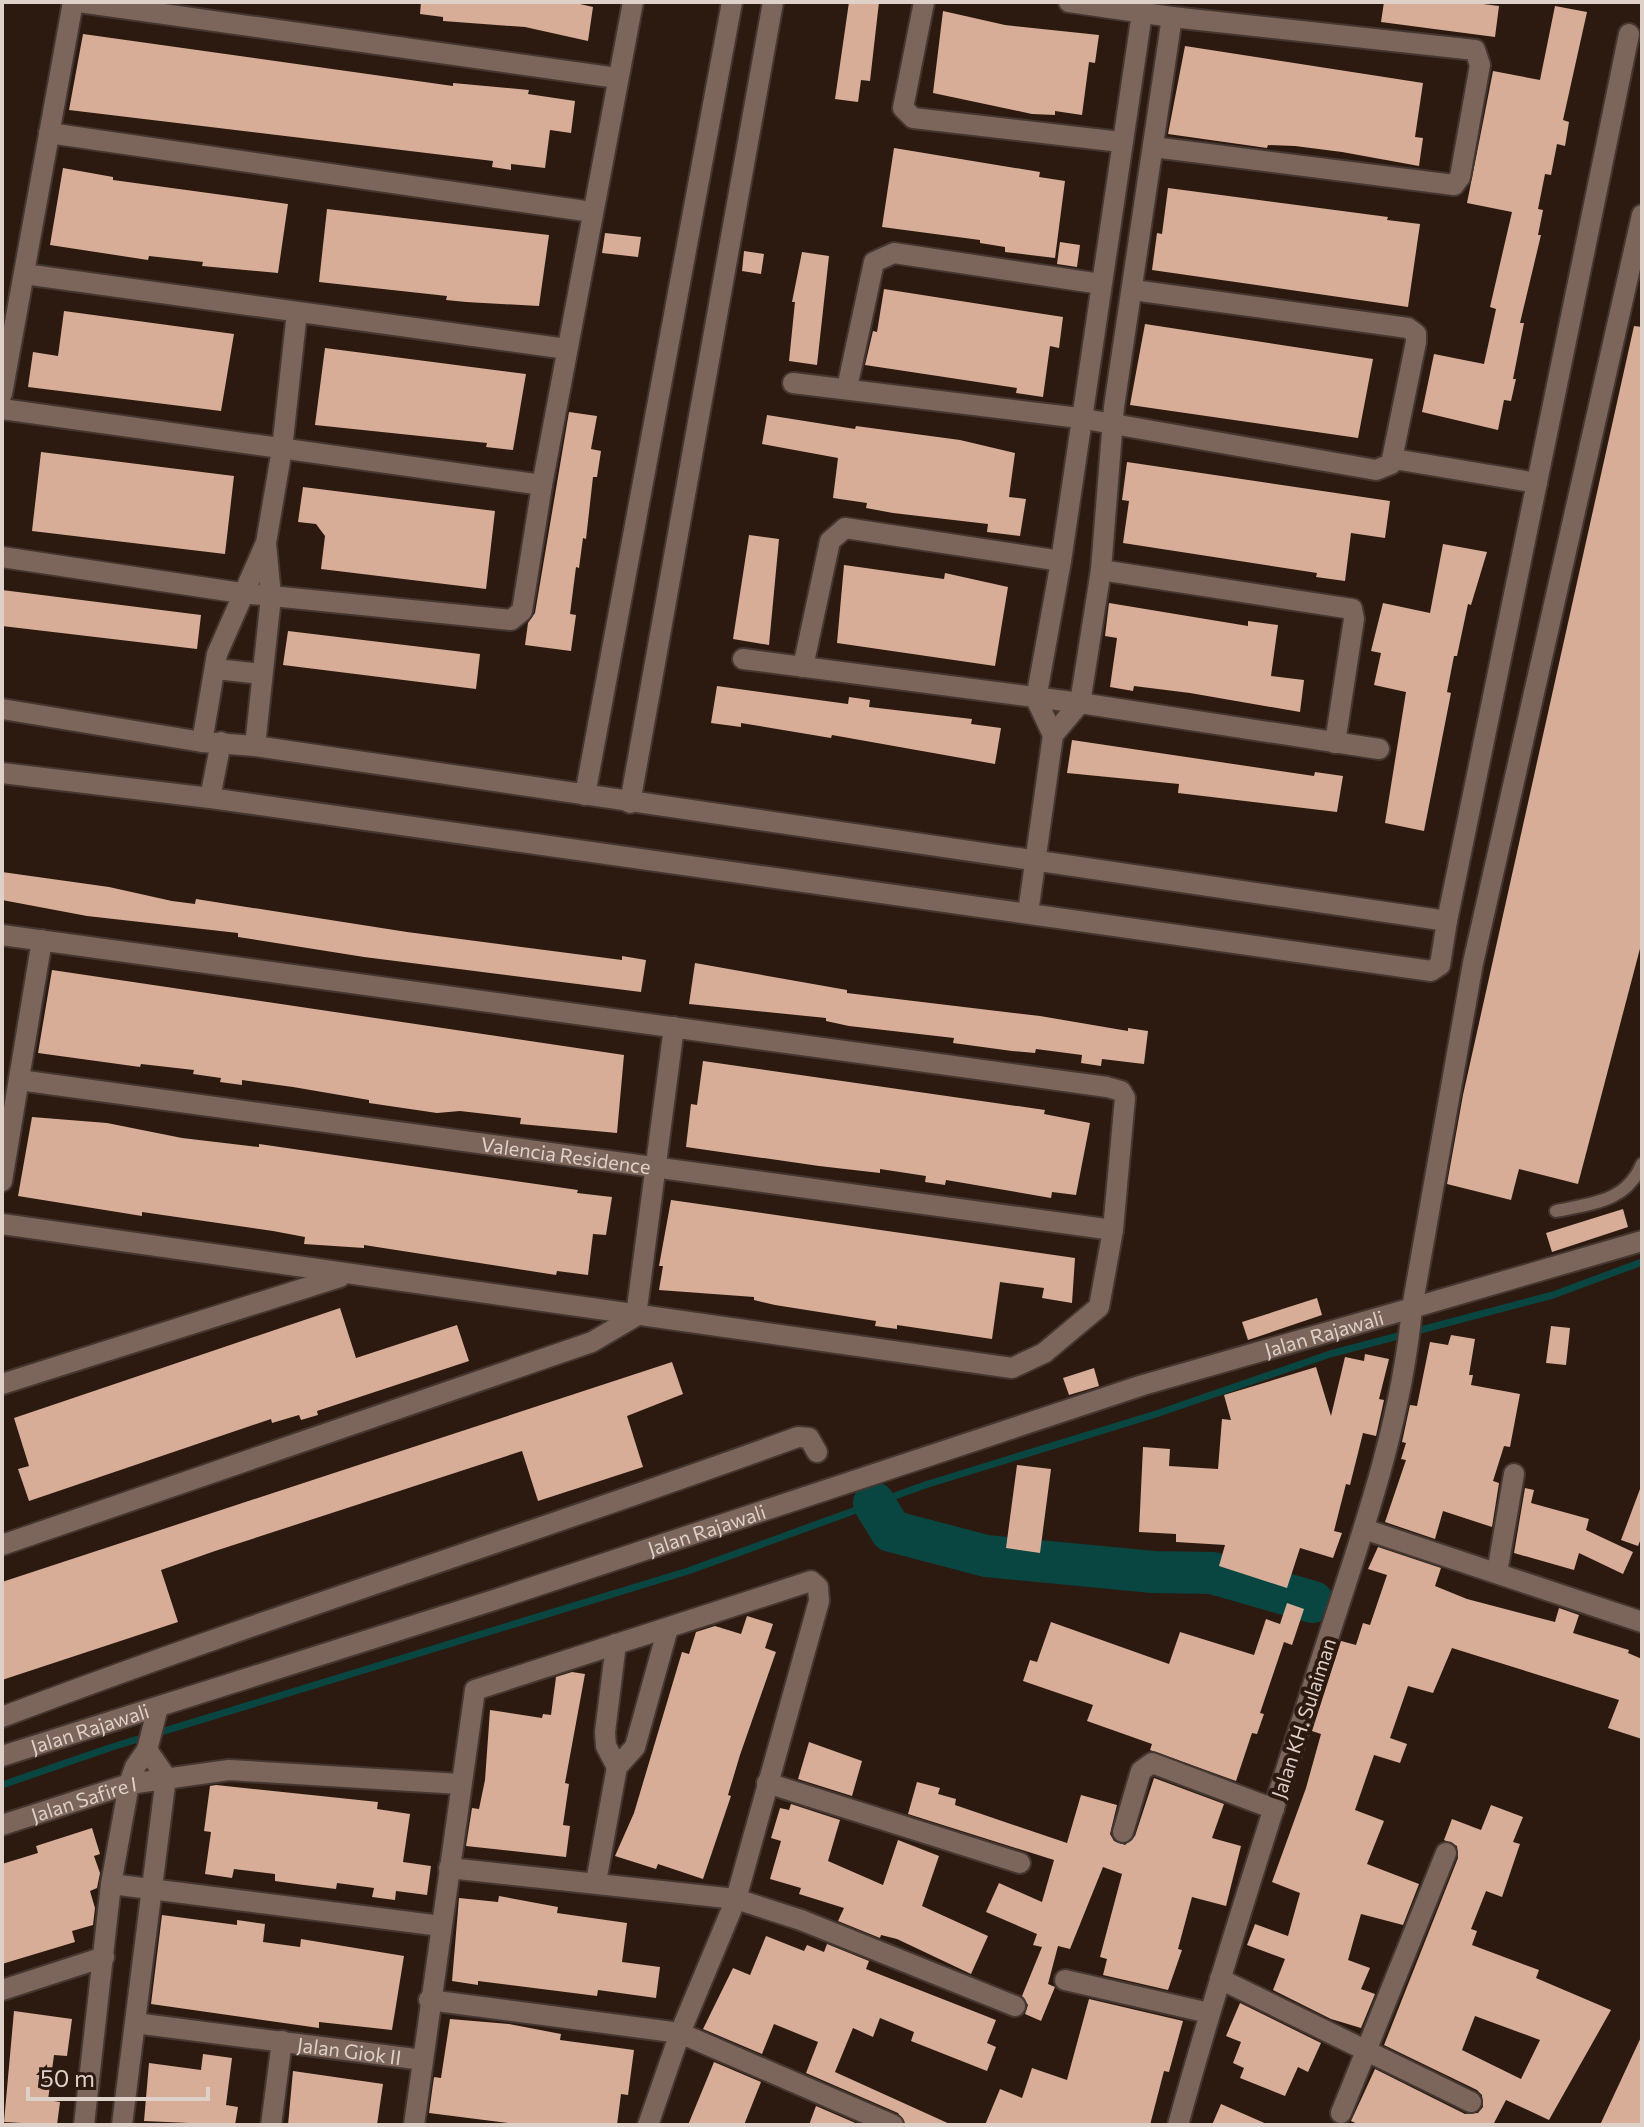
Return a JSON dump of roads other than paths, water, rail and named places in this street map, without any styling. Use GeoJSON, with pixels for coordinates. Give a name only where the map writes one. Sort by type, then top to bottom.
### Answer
{"type":"FeatureCollection","features":[{"type":"Feature","properties":{"kind":"street"},"geometry":{"type":"LineString","coordinates":[[2,394],[73,2]]}},
{"type":"Feature","properties":{"kind":"street"},"geometry":{"type":"LineString","coordinates":[[79,2],[617,78]]}},
{"type":"Feature","properties":{"kind":"street"},"geometry":{"type":"LineString","coordinates":[[2,557],[271,597],[511,620],[522,611],[542,485],[633,2]]}},
{"type":"Feature","properties":{"kind":"street"},"geometry":{"type":"LineString","coordinates":[[585,795],[732,2]]}},
{"type":"Feature","properties":{"kind":"street"},"geometry":{"type":"LineString","coordinates":[[630,803],[773,2]]}},
{"type":"Feature","properties":{"kind":"street"},"geometry":{"type":"LineString","coordinates":[[924,2],[903,108],[913,118],[1121,142]]}},
{"type":"Feature","properties":{"kind":"street"},"geometry":{"type":"LineString","coordinates":[[1069,2],[1172,17],[1475,50],[1480,65],[1460,177],[1454,185],[1153,147]]}},
{"type":"Feature","properties":{"kind":"street"},"geometry":{"type":"LineString","coordinates":[[1053,735],[1036,699],[1061,561],[1079,418],[1142,13]]}},
{"type":"Feature","properties":{"kind":"street"},"geometry":{"type":"LineString","coordinates":[[1028,913],[1053,735],[1080,703],[1101,570],[1112,424],[1172,17]]}},
{"type":"Feature","properties":{"kind":"street"},"geometry":{"type":"LineString","coordinates":[[2,773],[210,798],[1431,971],[1440,965],[1629,34]]}},
{"type":"Feature","properties":{"kind":"street"},"geometry":{"type":"LineString","coordinates":[[49,133],[592,212]]}},
{"type":"Feature","properties":{"kind":"street","name":"Jalan KH. Sulaiman"},"geometry":{"type":"LineString","coordinates":[[1178,2125],[1209,2013],[1364,1529],[1397,1404],[1473,963],[1642,215]]}},
{"type":"Feature","properties":{"kind":"street"},"geometry":{"type":"LineString","coordinates":[[1110,218],[1144,221]]}},
{"type":"Feature","properties":{"kind":"street"},"geometry":{"type":"LineString","coordinates":[[847,388],[874,262],[894,253],[1101,284]]}},
{"type":"Feature","properties":{"kind":"street"},"geometry":{"type":"LineString","coordinates":[[24,274],[567,349]]}},
{"type":"Feature","properties":{"kind":"street"},"geometry":{"type":"LineString","coordinates":[[793,383],[1079,418],[1376,470],[1387,468],[1394,459],[1416,342],[1416,334],[1408,328],[1133,290]]}},
{"type":"Feature","properties":{"kind":"street"},"geometry":{"type":"LineString","coordinates":[[255,746],[271,597],[266,543],[282,449],[297,312]]}},
{"type":"Feature","properties":{"kind":"street"},"geometry":{"type":"LineString","coordinates":[[2,409],[542,485]]}},
{"type":"Feature","properties":{"kind":"street"},"geometry":{"type":"LineString","coordinates":[[1394,459],[1537,483]]}},
{"type":"Feature","properties":{"kind":"street"},"geometry":{"type":"LineString","coordinates":[[803,667],[830,541],[845,528],[1061,561]]}},
{"type":"Feature","properties":{"kind":"street"},"geometry":{"type":"LineString","coordinates":[[210,798],[217,654],[241,593],[266,543]]}},
{"type":"Feature","properties":{"kind":"street"},"geometry":{"type":"LineString","coordinates":[[1101,570],[1352,609],[1354,619],[1335,743]]}},
{"type":"Feature","properties":{"kind":"street"},"geometry":{"type":"LineString","coordinates":[[743,659],[1080,703],[1379,749]]}},
{"type":"Feature","properties":{"kind":"street"},"geometry":{"type":"LineString","coordinates":[[216,669],[262,674]]}},
{"type":"Feature","properties":{"kind":"street"},"geometry":{"type":"LineString","coordinates":[[2,709],[1035,863],[1447,921]]}},
{"type":"Feature","properties":{"kind":"street"},"geometry":{"type":"LineString","coordinates":[[2,935],[1116,1088],[1125,1098],[1113,1230],[1102,1299],[1095,1313],[1044,1353],[1012,1368],[2,1224]]}},
{"type":"Feature","properties":{"kind":"street"},"geometry":{"type":"LineString","coordinates":[[2,1181],[42,940]]}},
{"type":"Feature","properties":{"kind":"street"},"geometry":{"type":"LineString","coordinates":[[636,1316],[674,1027]]}},
{"type":"Feature","properties":{"kind":"street","name":"Valencia Residence"},"geometry":{"type":"LineString","coordinates":[[19,1080],[1113,1230]]}},
{"type":"Feature","properties":{"kind":"street","name":"Jalan Rajawali"},"geometry":{"type":"LineString","coordinates":[[2,1756],[152,1730],[491,1601],[1143,1385],[1410,1326],[1642,1241]]}},
{"type":"Feature","properties":{"kind":"street"},"geometry":{"type":"LineString","coordinates":[[2,1384],[348,1275]]}},
{"type":"Feature","properties":{"kind":"street"},"geometry":{"type":"LineString","coordinates":[[2,1545],[592,1342],[636,1316]]}},
{"type":"Feature","properties":{"kind":"street"},"geometry":{"type":"LineString","coordinates":[[2,1717],[205,1640],[551,1527],[798,1437],[809,1438],[817,1452]]}},
{"type":"Feature","properties":{"kind":"street"},"geometry":{"type":"LineString","coordinates":[[1497,1573],[1514,1474]]}},
{"type":"Feature","properties":{"kind":"street"},"geometry":{"type":"LineString","coordinates":[[1364,1529],[1642,1622]]}},
{"type":"Feature","properties":{"kind":"street"},"geometry":{"type":"LineString","coordinates":[[414,2125],[429,2000],[475,1690],[802,1581],[811,1581],[818,1587],[819,1601],[736,1899],[680,2033],[648,2125]]}},
{"type":"Feature","properties":{"kind":"street"},"geometry":{"type":"LineString","coordinates":[[596,1882],[617,1767],[635,1747],[668,1628]]}},
{"type":"Feature","properties":{"kind":"street"},"geometry":{"type":"LineString","coordinates":[[616,1644],[605,1732],[606,1746],[617,1767]]}},
{"type":"Feature","properties":{"kind":"street"},"geometry":{"type":"LineString","coordinates":[[122,2125],[166,1777],[152,1730]]}},
{"type":"Feature","properties":{"kind":"street"},"geometry":{"type":"LineString","coordinates":[[84,2125],[111,1884],[129,1784],[152,1730]]}},
{"type":"Feature","properties":{"kind":"street"},"geometry":{"type":"LineString","coordinates":[[1123,1832],[1141,1771],[1152,1763],[1274,1809]]}},
{"type":"Feature","properties":{"kind":"street","name":"Jalan Safire I"},"geometry":{"type":"LineString","coordinates":[[2,1825],[129,1784],[166,1777],[258,1769],[460,1784]]}},
{"type":"Feature","properties":{"kind":"street"},"geometry":{"type":"LineString","coordinates":[[767,1783],[1020,1863]]}},
{"type":"Feature","properties":{"kind":"street"},"geometry":{"type":"LineString","coordinates":[[1341,2113],[1446,1853]]}},
{"type":"Feature","properties":{"kind":"street"},"geometry":{"type":"LineString","coordinates":[[449,1868],[736,1899],[801,1920],[1015,2006]]}},
{"type":"Feature","properties":{"kind":"street"},"geometry":{"type":"LineString","coordinates":[[111,1884],[441,1926]]}},
{"type":"Feature","properties":{"kind":"street"},"geometry":{"type":"LineString","coordinates":[[2,1990],[104,1957]]}},
{"type":"Feature","properties":{"kind":"street"},"geometry":{"type":"LineString","coordinates":[[1220,1979],[1471,2102]]}},
{"type":"Feature","properties":{"kind":"street"},"geometry":{"type":"LineString","coordinates":[[1065,1980],[1209,2013]]}},
{"type":"Feature","properties":{"kind":"street"},"geometry":{"type":"LineString","coordinates":[[429,2000],[680,2033],[893,2125]]}},
{"type":"Feature","properties":{"kind":"street","name":"Jalan Giok II"},"geometry":{"type":"LineString","coordinates":[[135,2023],[423,2060]]}},
{"type":"Feature","properties":{"kind":"street"},"geometry":{"type":"LineString","coordinates":[[271,2125],[282,2041]]}},
{"type":"Feature","properties":{"kind":"lane"},"geometry":{"type":"LineString","coordinates":[[1556,1211],[1612,1199],[1635,1179],[1642,1164]]}},
{"type":"Feature","properties":{"kind":"waterway"},"geometry":{"type":"LineString","coordinates":[[2,1785],[112,1747],[688,1571],[925,1485],[1156,1414],[1330,1354],[1553,1295],[1642,1262]]}},
{"type":"Feature","properties":{"kind":"waterway"},"geometry":{"type":"LineString","coordinates":[[874,1503],[891,1531],[986,1556],[1153,1572],[1212,1573],[1313,1602]]}}]}
